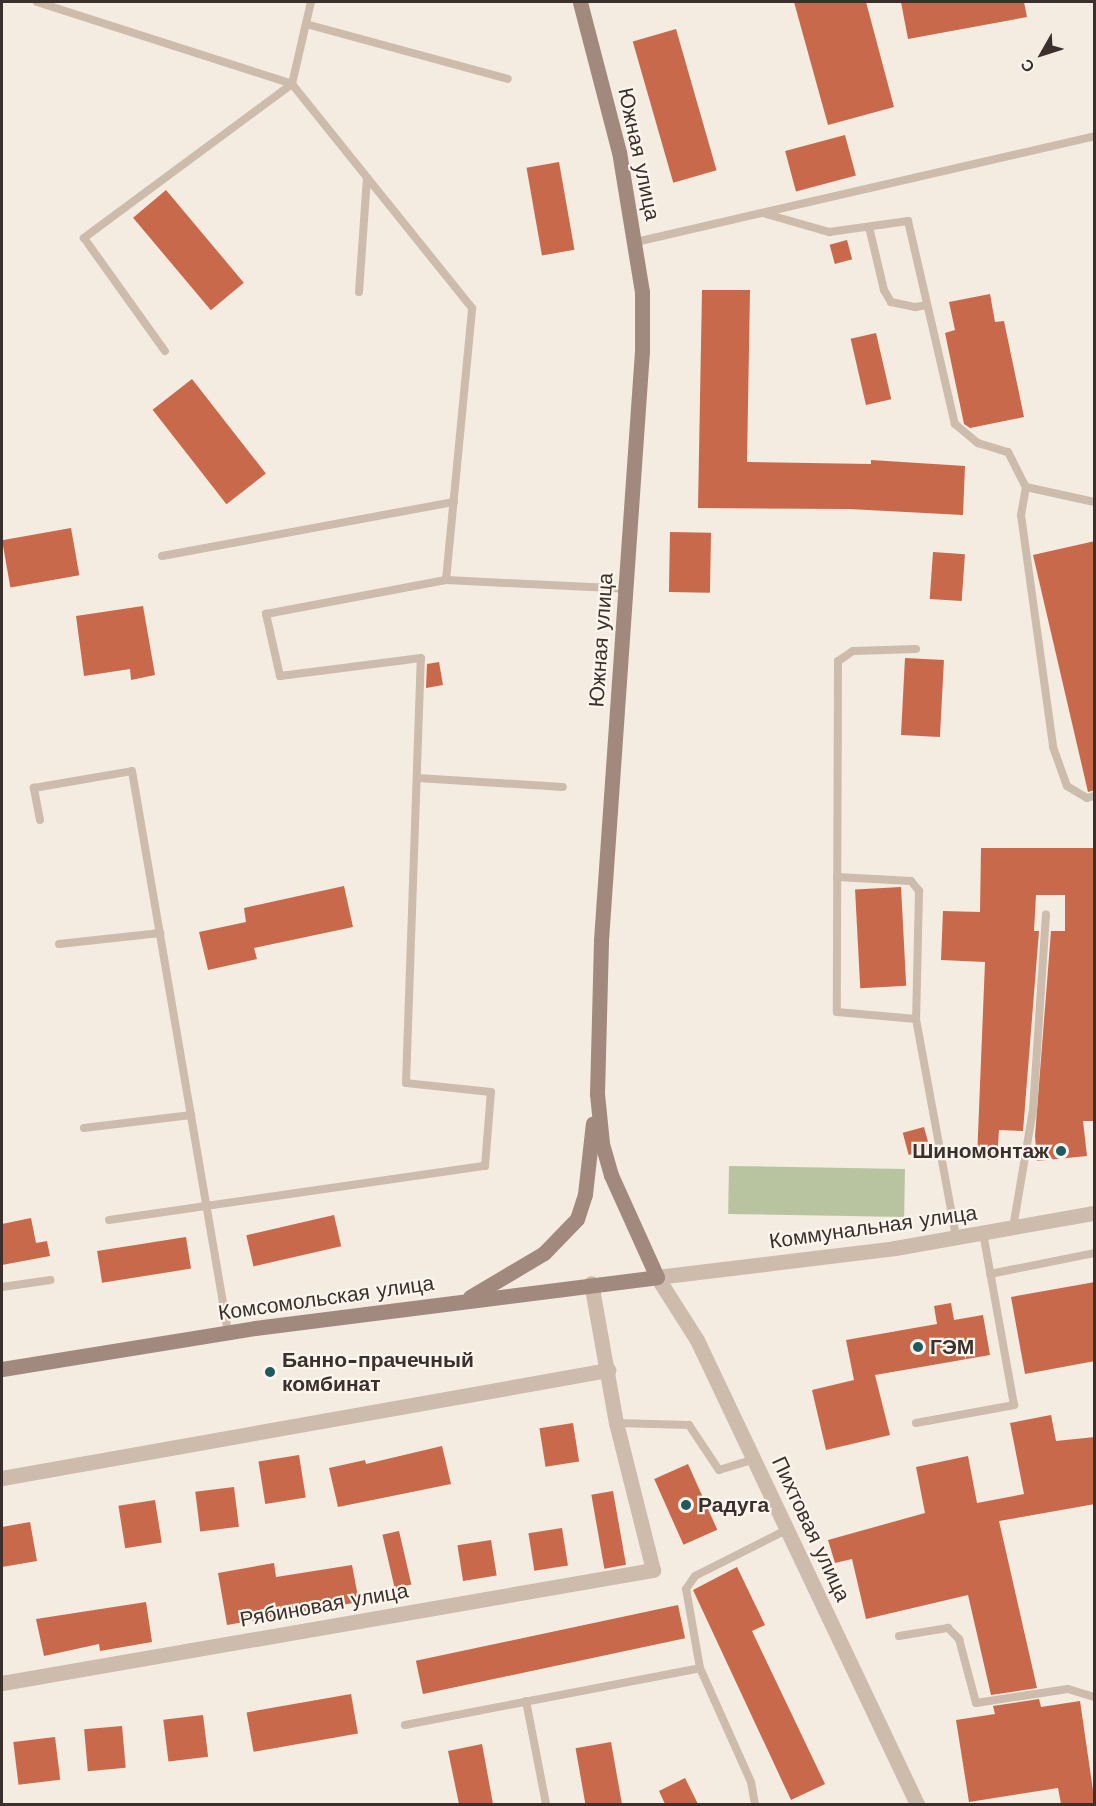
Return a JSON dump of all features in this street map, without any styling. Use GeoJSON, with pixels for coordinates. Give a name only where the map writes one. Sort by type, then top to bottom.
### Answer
{"type":"FeatureCollection","features":[{"type":"Feature","properties":{"kind":"main road","name":"Южная улица"},"geometry":{"type":"LineString","coordinates":[[580,2],[619,153],[636,242],[642,351],[627,589],[608,819],[597,1094],[602,1143],[611,1175],[657,1277]]}},
{"type":"Feature","properties":{"kind":"main road"},"geometry":{"type":"LineString","coordinates":[[465,1300],[544,1253],[577,1219],[585,1194],[597,1094]]}},
{"type":"Feature","properties":{"kind":"main road","name":"Комсомольская улица"},"geometry":{"type":"LineString","coordinates":[[2,1369],[228,1332],[591,1283],[657,1277]]}},
{"type":"Feature","properties":{"kind":"street","name":"Коммунальная улица"},"geometry":{"type":"LineString","coordinates":[[657,1277],[956,1238],[1095,1213]]}},
{"type":"Feature","properties":{"kind":"street","name":"Пихтовая улица"},"geometry":{"type":"LineString","coordinates":[[657,1277],[697,1340],[917,1804]]}},
{"type":"Feature","properties":{"kind":"street"},"geometry":{"type":"LineString","coordinates":[[591,1283],[616,1423]]}},
{"type":"Feature","properties":{"kind":"street"},"geometry":{"type":"LineString","coordinates":[[2,1478],[608,1370]]}},
{"type":"Feature","properties":{"kind":"street","name":"Рябиновая улица"},"geometry":{"type":"LineString","coordinates":[[2,1683],[653,1570],[616,1423]]}},
{"type":"Feature","properties":{"kind":"lane"},"geometry":{"type":"LineString","coordinates":[[38,2],[292,84],[472,308],[446,580]]}},
{"type":"Feature","properties":{"kind":"lane"},"geometry":{"type":"LineString","coordinates":[[165,351],[84,238],[292,84],[311,2]]}},
{"type":"Feature","properties":{"kind":"lane"},"geometry":{"type":"LineString","coordinates":[[306,24],[508,78]]}},
{"type":"Feature","properties":{"kind":"lane"},"geometry":{"type":"LineString","coordinates":[[636,242],[766,214],[1095,136]]}},
{"type":"Feature","properties":{"kind":"lane"},"geometry":{"type":"LineString","coordinates":[[359,292],[368,178]]}},
{"type":"Feature","properties":{"kind":"lane"},"geometry":{"type":"LineString","coordinates":[[766,214],[829,232],[908,221],[955,424],[978,443],[1008,452],[1026,487],[1021,515],[1053,747],[1067,786],[1087,798],[1095,796]]}},
{"type":"Feature","properties":{"kind":"lane"},"geometry":{"type":"LineString","coordinates":[[869,226],[885,290],[891,302],[915,307],[927,305]]}},
{"type":"Feature","properties":{"kind":"lane"},"geometry":{"type":"LineString","coordinates":[[1026,487],[1095,502]]}},
{"type":"Feature","properties":{"kind":"lane"},"geometry":{"type":"LineString","coordinates":[[162,556],[454,502]]}},
{"type":"Feature","properties":{"kind":"lane"},"geometry":{"type":"LineString","coordinates":[[109,1220],[207,1208],[485,1166],[490,1092],[406,1083],[421,658],[280,675],[266,614],[446,580],[627,589]]}},
{"type":"Feature","properties":{"kind":"lane"},"geometry":{"type":"LineString","coordinates":[[916,650],[854,651],[838,661],[837,877],[837,1012],[916,1019]]}},
{"type":"Feature","properties":{"kind":"lane"},"geometry":{"type":"LineString","coordinates":[[40,820],[34,788],[132,771],[228,1332]]}},
{"type":"Feature","properties":{"kind":"lane"},"geometry":{"type":"LineString","coordinates":[[417,778],[563,787]]}},
{"type":"Feature","properties":{"kind":"lane"},"geometry":{"type":"LineString","coordinates":[[837,877],[912,881],[920,891],[916,1019],[956,1238]]}},
{"type":"Feature","properties":{"kind":"lane"},"geometry":{"type":"LineString","coordinates":[[1013,1228],[1033,1110],[1046,914]]}},
{"type":"Feature","properties":{"kind":"lane"},"geometry":{"type":"LineString","coordinates":[[59,944],[160,933]]}},
{"type":"Feature","properties":{"kind":"lane"},"geometry":{"type":"LineString","coordinates":[[84,1128],[191,1115]]}},
{"type":"Feature","properties":{"kind":"lane"},"geometry":{"type":"LineString","coordinates":[[916,1423],[1014,1405],[983,1233]]}},
{"type":"Feature","properties":{"kind":"lane"},"geometry":{"type":"LineString","coordinates":[[990,1274],[1095,1253]]}},
{"type":"Feature","properties":{"kind":"lane"},"geometry":{"type":"LineString","coordinates":[[2,1287],[50,1280]]}},
{"type":"Feature","properties":{"kind":"lane"},"geometry":{"type":"LineString","coordinates":[[616,1423],[689,1425],[719,1470],[755,1459]]}},
{"type":"Feature","properties":{"kind":"lane"},"geometry":{"type":"LineString","coordinates":[[755,1804],[751,1782],[700,1668],[686,1589],[695,1576],[788,1529]]}},
{"type":"Feature","properties":{"kind":"lane"},"geometry":{"type":"LineString","coordinates":[[899,1636],[948,1628],[959,1639],[976,1703],[1068,1689],[1095,1697]]}},
{"type":"Feature","properties":{"kind":"lane"},"geometry":{"type":"LineString","coordinates":[[405,1725],[700,1668]]}},
{"type":"Feature","properties":{"kind":"lane"},"geometry":{"type":"LineString","coordinates":[[526,1701],[546,1804]]}},
{"type":"Feature","properties":{"kind":"green space"},"geometry":{"type":"Polygon","coordinates":[[[729,1166],[905,1169],[904,1217],[728,1214],[729,1166]]]}},
{"type":"Feature","properties":{"kind":"building"},"geometry":{"type":"Polygon","coordinates":[[[794,2],[866,2],[894,107],[828,125],[794,2]]]}},
{"type":"Feature","properties":{"kind":"building"},"geometry":{"type":"Polygon","coordinates":[[[901,2],[1024,2],[1027,17],[908,39],[901,2]]]}},
{"type":"Feature","properties":{"kind":"building"},"geometry":{"type":"Polygon","coordinates":[[[676,29],[717,170],[673,183],[633,41],[676,29]]]}},
{"type":"Feature","properties":{"kind":"building"},"geometry":{"type":"Polygon","coordinates":[[[845,135],[856,176],[796,192],[785,151],[845,135]]]}},
{"type":"Feature","properties":{"kind":"building"},"geometry":{"type":"Polygon","coordinates":[[[559,162],[574,250],[542,255],[527,168],[559,162]]]}},
{"type":"Feature","properties":{"kind":"building"},"geometry":{"type":"Polygon","coordinates":[[[166,190],[244,283],[211,310],[133,218],[166,190]]]}},
{"type":"Feature","properties":{"kind":"building"},"geometry":{"type":"Polygon","coordinates":[[[847,240],[852,259],[835,264],[830,245],[847,240]]]}},
{"type":"Feature","properties":{"kind":"building"},"geometry":{"type":"Polygon","coordinates":[[[702,290],[750,290],[747,462],[871,464],[871,460],[965,466],[963,515],[849,509],[698,508],[702,290]]]}},
{"type":"Feature","properties":{"kind":"building"},"geometry":{"type":"Polygon","coordinates":[[[990,294],[995,322],[1004,321],[1024,417],[970,428],[964,424],[945,333],[955,330],[949,302],[990,294]]]}},
{"type":"Feature","properties":{"kind":"building"},"geometry":{"type":"Polygon","coordinates":[[[876,333],[891,399],[866,405],[851,339],[876,333]]]}},
{"type":"Feature","properties":{"kind":"building"},"geometry":{"type":"Polygon","coordinates":[[[192,379],[266,474],[226,504],[153,410],[192,379]]]}},
{"type":"Feature","properties":{"kind":"building"},"geometry":{"type":"Polygon","coordinates":[[[71,528],[79,575],[10,587],[2,540],[71,528]]]}},
{"type":"Feature","properties":{"kind":"building"},"geometry":{"type":"Polygon","coordinates":[[[670,532],[711,533],[710,593],[669,592],[670,532]]]}},
{"type":"Feature","properties":{"kind":"building"},"geometry":{"type":"Polygon","coordinates":[[[1095,541],[1095,790],[1088,792],[1033,555],[1095,541]]]}},
{"type":"Feature","properties":{"kind":"building"},"geometry":{"type":"Polygon","coordinates":[[[933,552],[965,554],[962,601],[930,599],[933,552]]]}},
{"type":"Feature","properties":{"kind":"building"},"geometry":{"type":"Polygon","coordinates":[[[143,606],[155,675],[131,680],[130,669],[84,676],[76,616],[143,606]]]}},
{"type":"Feature","properties":{"kind":"building"},"geometry":{"type":"Polygon","coordinates":[[[905,658],[944,660],[940,737],[901,735],[905,658]]]}},
{"type":"Feature","properties":{"kind":"building"},"geometry":{"type":"Polygon","coordinates":[[[439,662],[443,685],[426,688],[427,664],[439,662]]]}},
{"type":"Feature","properties":{"kind":"building"},"geometry":{"type":"Polygon","coordinates":[[[981,848],[1095,848],[1095,1121],[1083,1121],[1087,1156],[1037,1161],[1035,1136],[1051,931],[1065,931],[1065,895],[1036,895],[1034,931],[1039,931],[1023,1131],[999,1130],[997,1160],[977,1159],[985,962],[941,960],[943,911],[980,912],[981,848]]]}},
{"type":"Feature","properties":{"kind":"building"},"geometry":{"type":"Polygon","coordinates":[[[344,886],[353,927],[254,948],[257,959],[208,970],[199,932],[246,922],[244,908],[344,886]]]}},
{"type":"Feature","properties":{"kind":"building"},"geometry":{"type":"Polygon","coordinates":[[[901,887],[906,986],[860,988],[855,889],[901,887]]]}},
{"type":"Feature","properties":{"kind":"building"},"geometry":{"type":"Polygon","coordinates":[[[924,1127],[930,1149],[909,1155],[903,1133],[924,1127]]]}},
{"type":"Feature","properties":{"kind":"building"},"geometry":{"type":"Polygon","coordinates":[[[334,1215],[341,1246],[254,1266],[246,1235],[334,1215]]]}},
{"type":"Feature","properties":{"kind":"building"},"geometry":{"type":"Polygon","coordinates":[[[31,1218],[36,1243],[47,1241],[50,1256],[2,1265],[2,1224],[31,1218]]]}},
{"type":"Feature","properties":{"kind":"building"},"geometry":{"type":"Polygon","coordinates":[[[186,1237],[191,1269],[102,1283],[97,1251],[186,1237]]]}},
{"type":"Feature","properties":{"kind":"building"},"geometry":{"type":"Polygon","coordinates":[[[1095,1282],[1095,1361],[1025,1374],[1011,1297],[1095,1282]]]}},
{"type":"Feature","properties":{"kind":"building"},"geometry":{"type":"Polygon","coordinates":[[[951,1303],[954,1320],[983,1315],[990,1355],[875,1375],[890,1435],[826,1450],[812,1390],[854,1380],[846,1340],[937,1324],[934,1306],[951,1303]]]}},
{"type":"Feature","properties":{"kind":"building"},"geometry":{"type":"Polygon","coordinates":[[[1051,1415],[1056,1441],[1095,1437],[1095,1504],[999,1521],[1037,1688],[991,1695],[968,1595],[866,1619],[852,1559],[835,1563],[828,1540],[925,1513],[916,1467],[968,1456],[977,1503],[1024,1494],[1010,1423],[1051,1415]]]}},
{"type":"Feature","properties":{"kind":"building"},"geometry":{"type":"Polygon","coordinates":[[[573,1423],[579,1462],[546,1467],[539,1428],[573,1423]]]}},
{"type":"Feature","properties":{"kind":"building"},"geometry":{"type":"Polygon","coordinates":[[[442,1446],[451,1484],[338,1507],[329,1468],[365,1460],[366,1464],[442,1446]]]}},
{"type":"Feature","properties":{"kind":"building"},"geometry":{"type":"Polygon","coordinates":[[[299,1455],[306,1497],[265,1504],[259,1461],[299,1455]]]}},
{"type":"Feature","properties":{"kind":"building","name":"Радуга"},"geometry":{"type":"Polygon","coordinates":[[[688,1464],[717,1530],[683,1545],[654,1479],[688,1464]]]}},
{"type":"Feature","properties":{"kind":"building"},"geometry":{"type":"Polygon","coordinates":[[[234,1487],[239,1527],[200,1531],[195,1492],[234,1487]]]}},
{"type":"Feature","properties":{"kind":"building"},"geometry":{"type":"Polygon","coordinates":[[[613,1491],[626,1565],[604,1569],[591,1495],[613,1491]]]}},
{"type":"Feature","properties":{"kind":"building"},"geometry":{"type":"Polygon","coordinates":[[[155,1500],[162,1542],[125,1548],[118,1506],[155,1500]]]}},
{"type":"Feature","properties":{"kind":"building"},"geometry":{"type":"Polygon","coordinates":[[[30,1522],[37,1561],[2,1567],[2,1527],[30,1522]]]}},
{"type":"Feature","properties":{"kind":"building"},"geometry":{"type":"Polygon","coordinates":[[[562,1528],[568,1566],[534,1571],[528,1533],[562,1528]]]}},
{"type":"Feature","properties":{"kind":"building"},"geometry":{"type":"Polygon","coordinates":[[[399,1531],[411,1585],[395,1588],[382,1535],[399,1531]]]}},
{"type":"Feature","properties":{"kind":"building"},"geometry":{"type":"Polygon","coordinates":[[[491,1540],[497,1576],[463,1581],[457,1545],[491,1540]]]}},
{"type":"Feature","properties":{"kind":"building"},"geometry":{"type":"Polygon","coordinates":[[[274,1563],[276,1577],[352,1565],[359,1602],[227,1625],[218,1573],[274,1563]]]}},
{"type":"Feature","properties":{"kind":"building"},"geometry":{"type":"Polygon","coordinates":[[[737,1567],[765,1625],[752,1631],[825,1784],[791,1800],[693,1590],[737,1567]]]}},
{"type":"Feature","properties":{"kind":"building"},"geometry":{"type":"Polygon","coordinates":[[[146,1602],[152,1642],[100,1651],[99,1644],[44,1656],[36,1619],[146,1602]]]}},
{"type":"Feature","properties":{"kind":"building"},"geometry":{"type":"Polygon","coordinates":[[[678,1605],[685,1638],[423,1694],[416,1661],[678,1605]]]}},
{"type":"Feature","properties":{"kind":"building"},"geometry":{"type":"Polygon","coordinates":[[[351,1694],[358,1733],[254,1752],[247,1712],[351,1694]]]}},
{"type":"Feature","properties":{"kind":"building"},"geometry":{"type":"Polygon","coordinates":[[[1039,1699],[1041,1707],[1080,1701],[1095,1804],[1061,1804],[1058,1788],[969,1802],[956,1720],[995,1714],[993,1706],[1039,1699]]]}},
{"type":"Feature","properties":{"kind":"building"},"geometry":{"type":"Polygon","coordinates":[[[203,1715],[208,1757],[168,1762],[163,1720],[203,1715]]]}},
{"type":"Feature","properties":{"kind":"building"},"geometry":{"type":"Polygon","coordinates":[[[122,1726],[126,1768],[88,1771],[84,1729],[122,1726]]]}},
{"type":"Feature","properties":{"kind":"building"},"geometry":{"type":"Polygon","coordinates":[[[55,1737],[60,1780],[19,1785],[13,1742],[55,1737]]]}},
{"type":"Feature","properties":{"kind":"building"},"geometry":{"type":"Polygon","coordinates":[[[611,1742],[622,1804],[585,1804],[576,1748],[611,1742]]]}},
{"type":"Feature","properties":{"kind":"building"},"geometry":{"type":"Polygon","coordinates":[[[482,1744],[493,1804],[459,1804],[448,1751],[482,1744]]]}},
{"type":"Feature","properties":{"kind":"building"},"geometry":{"type":"Polygon","coordinates":[[[685,1778],[698,1804],[665,1804],[659,1791],[685,1778]]]}},
{"type":"Feature","properties":{"kind":"place","name":"Шиномонтаж"},"geometry":{"type":"Point","coordinates":[1061,1151]}},
{"type":"Feature","properties":{"kind":"place","name":"ГЭМ"},"geometry":{"type":"Point","coordinates":[918,1347]}},
{"type":"Feature","properties":{"kind":"place","name":"Банно-прачечный комбинат"},"geometry":{"type":"Point","coordinates":[270,1372]}},
{"type":"Feature","properties":{"kind":"place","name":"Радуга"},"geometry":{"type":"Point","coordinates":[686,1505]}}]}
